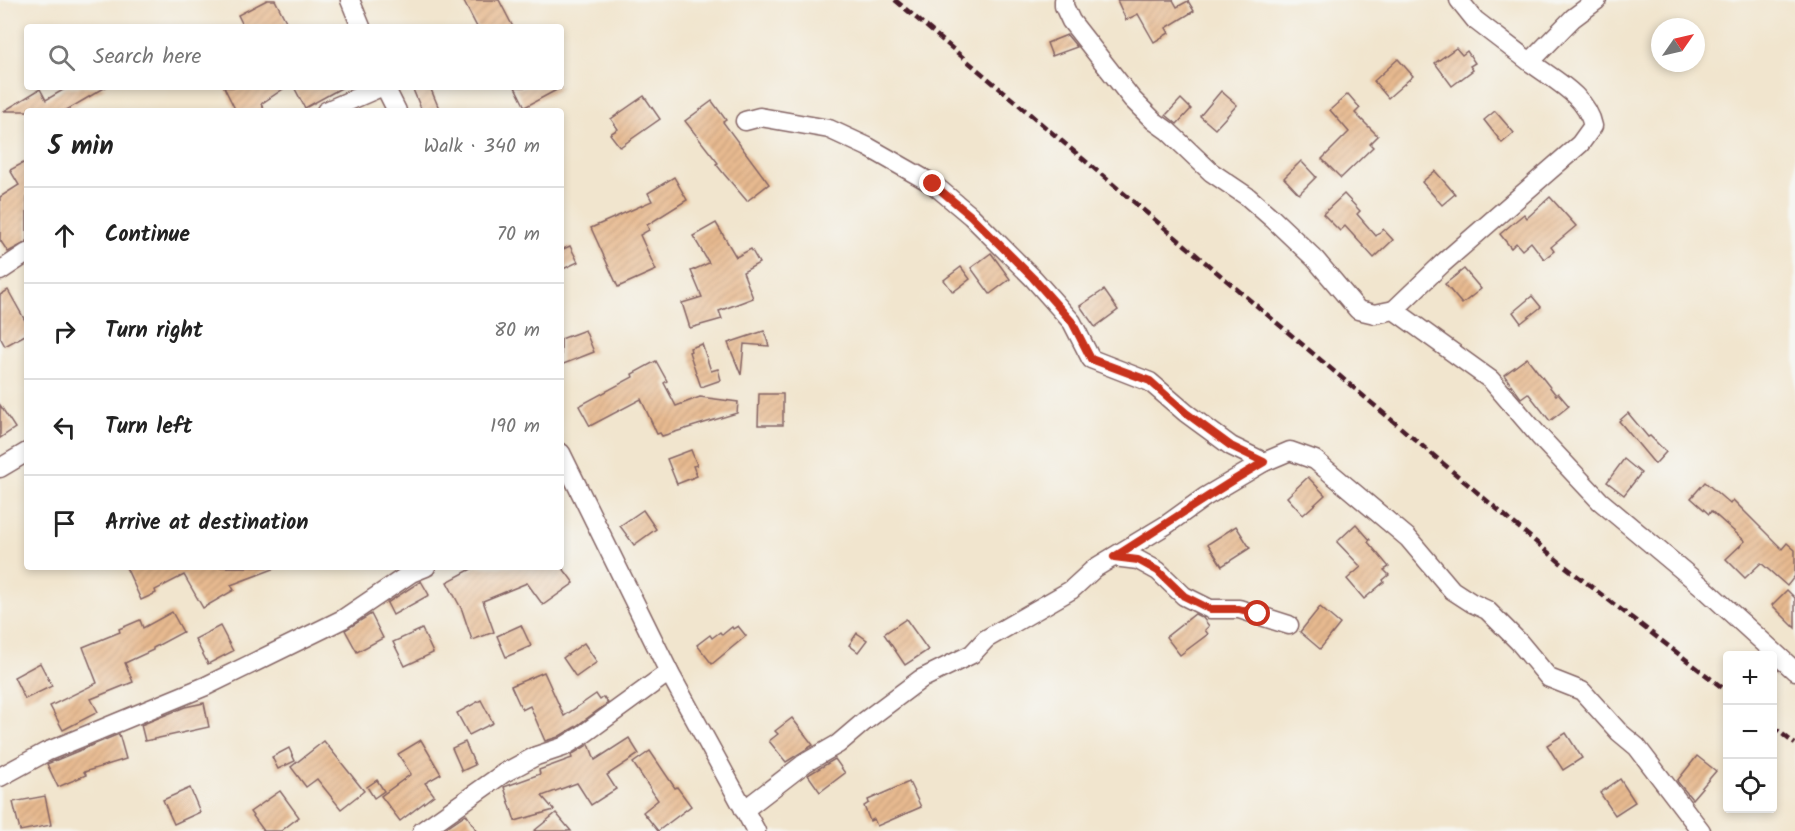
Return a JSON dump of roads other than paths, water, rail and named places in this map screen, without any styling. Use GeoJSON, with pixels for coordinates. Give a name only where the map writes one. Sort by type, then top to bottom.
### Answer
{"type":"FeatureCollection","features":[{"type":"Feature","properties":{"kind":"street"},"geometry":{"type":"LineString","coordinates":[[350,0],[360,24]]}},
{"type":"Feature","properties":{"kind":"street"},"geometry":{"type":"LineString","coordinates":[[1064,0],[1064,6],[1071,21],[1132,99],[1211,172],[1248,197],[1273,219],[1315,259],[1358,310],[1375,314],[1394,309],[1580,144],[1593,126],[1591,113],[1583,102],[1475,20],[1459,0]]}},
{"type":"Feature","properties":{"kind":"street"},"geometry":{"type":"LineString","coordinates":[[1530,62],[1573,18],[1597,0]]}},
{"type":"Feature","properties":{"kind":"street"},"geometry":{"type":"LineString","coordinates":[[333,108],[376,90]]}},
{"type":"Feature","properties":{"kind":"street"},"geometry":{"type":"LineString","coordinates":[[385,90],[395,108]]}},
{"type":"Feature","properties":{"kind":"street"},"geometry":{"type":"LineString","coordinates":[[745,121],[760,117],[829,129],[868,147],[933,184],[971,216],[1033,278],[1072,322],[1091,359],[1150,381],[1186,413],[1231,446],[1264,462]]}},
{"type":"Feature","properties":{"kind":"street"},"geometry":{"type":"LineString","coordinates":[[0,271],[24,255]]}},
{"type":"Feature","properties":{"kind":"street"},"geometry":{"type":"LineString","coordinates":[[1394,309],[1491,381],[1600,501],[1705,589],[1795,671]]}},
{"type":"Feature","properties":{"kind":"street"},"geometry":{"type":"LineString","coordinates":[[744,810],[805,763],[838,744],[912,685],[972,654],[986,639],[1071,590],[1095,568],[1166,525],[1205,497],[1264,462],[1290,451],[1315,460],[1408,538],[1452,591],[1487,609],[1549,678],[1582,691],[1618,732],[1637,747],[1701,831]]}},
{"type":"Feature","properties":{"kind":"street"},"geometry":{"type":"LineString","coordinates":[[0,468],[24,454]]}},
{"type":"Feature","properties":{"kind":"street"},"geometry":{"type":"LineString","coordinates":[[564,466],[669,672],[756,831]]}},
{"type":"Feature","properties":{"kind":"street"},"geometry":{"type":"LineString","coordinates":[[1114,557],[1138,560],[1158,571],[1184,596],[1210,609],[1239,609],[1289,625]]}},
{"type":"Feature","properties":{"kind":"street"},"geometry":{"type":"LineString","coordinates":[[0,777],[46,752],[206,686],[343,620],[418,570]]}},
{"type":"Feature","properties":{"kind":"street"},"geometry":{"type":"LineString","coordinates":[[422,831],[504,772],[536,756],[563,747],[581,736],[669,672]]}},
{"type":"Feature","properties":{"kind":"railway"},"geometry":{"type":"LineString","coordinates":[[895,0],[1562,564],[1723,688]]}},
{"type":"Feature","properties":{"kind":"railway"},"geometry":{"type":"LineString","coordinates":[[1777,730],[1795,744]]}}]}
